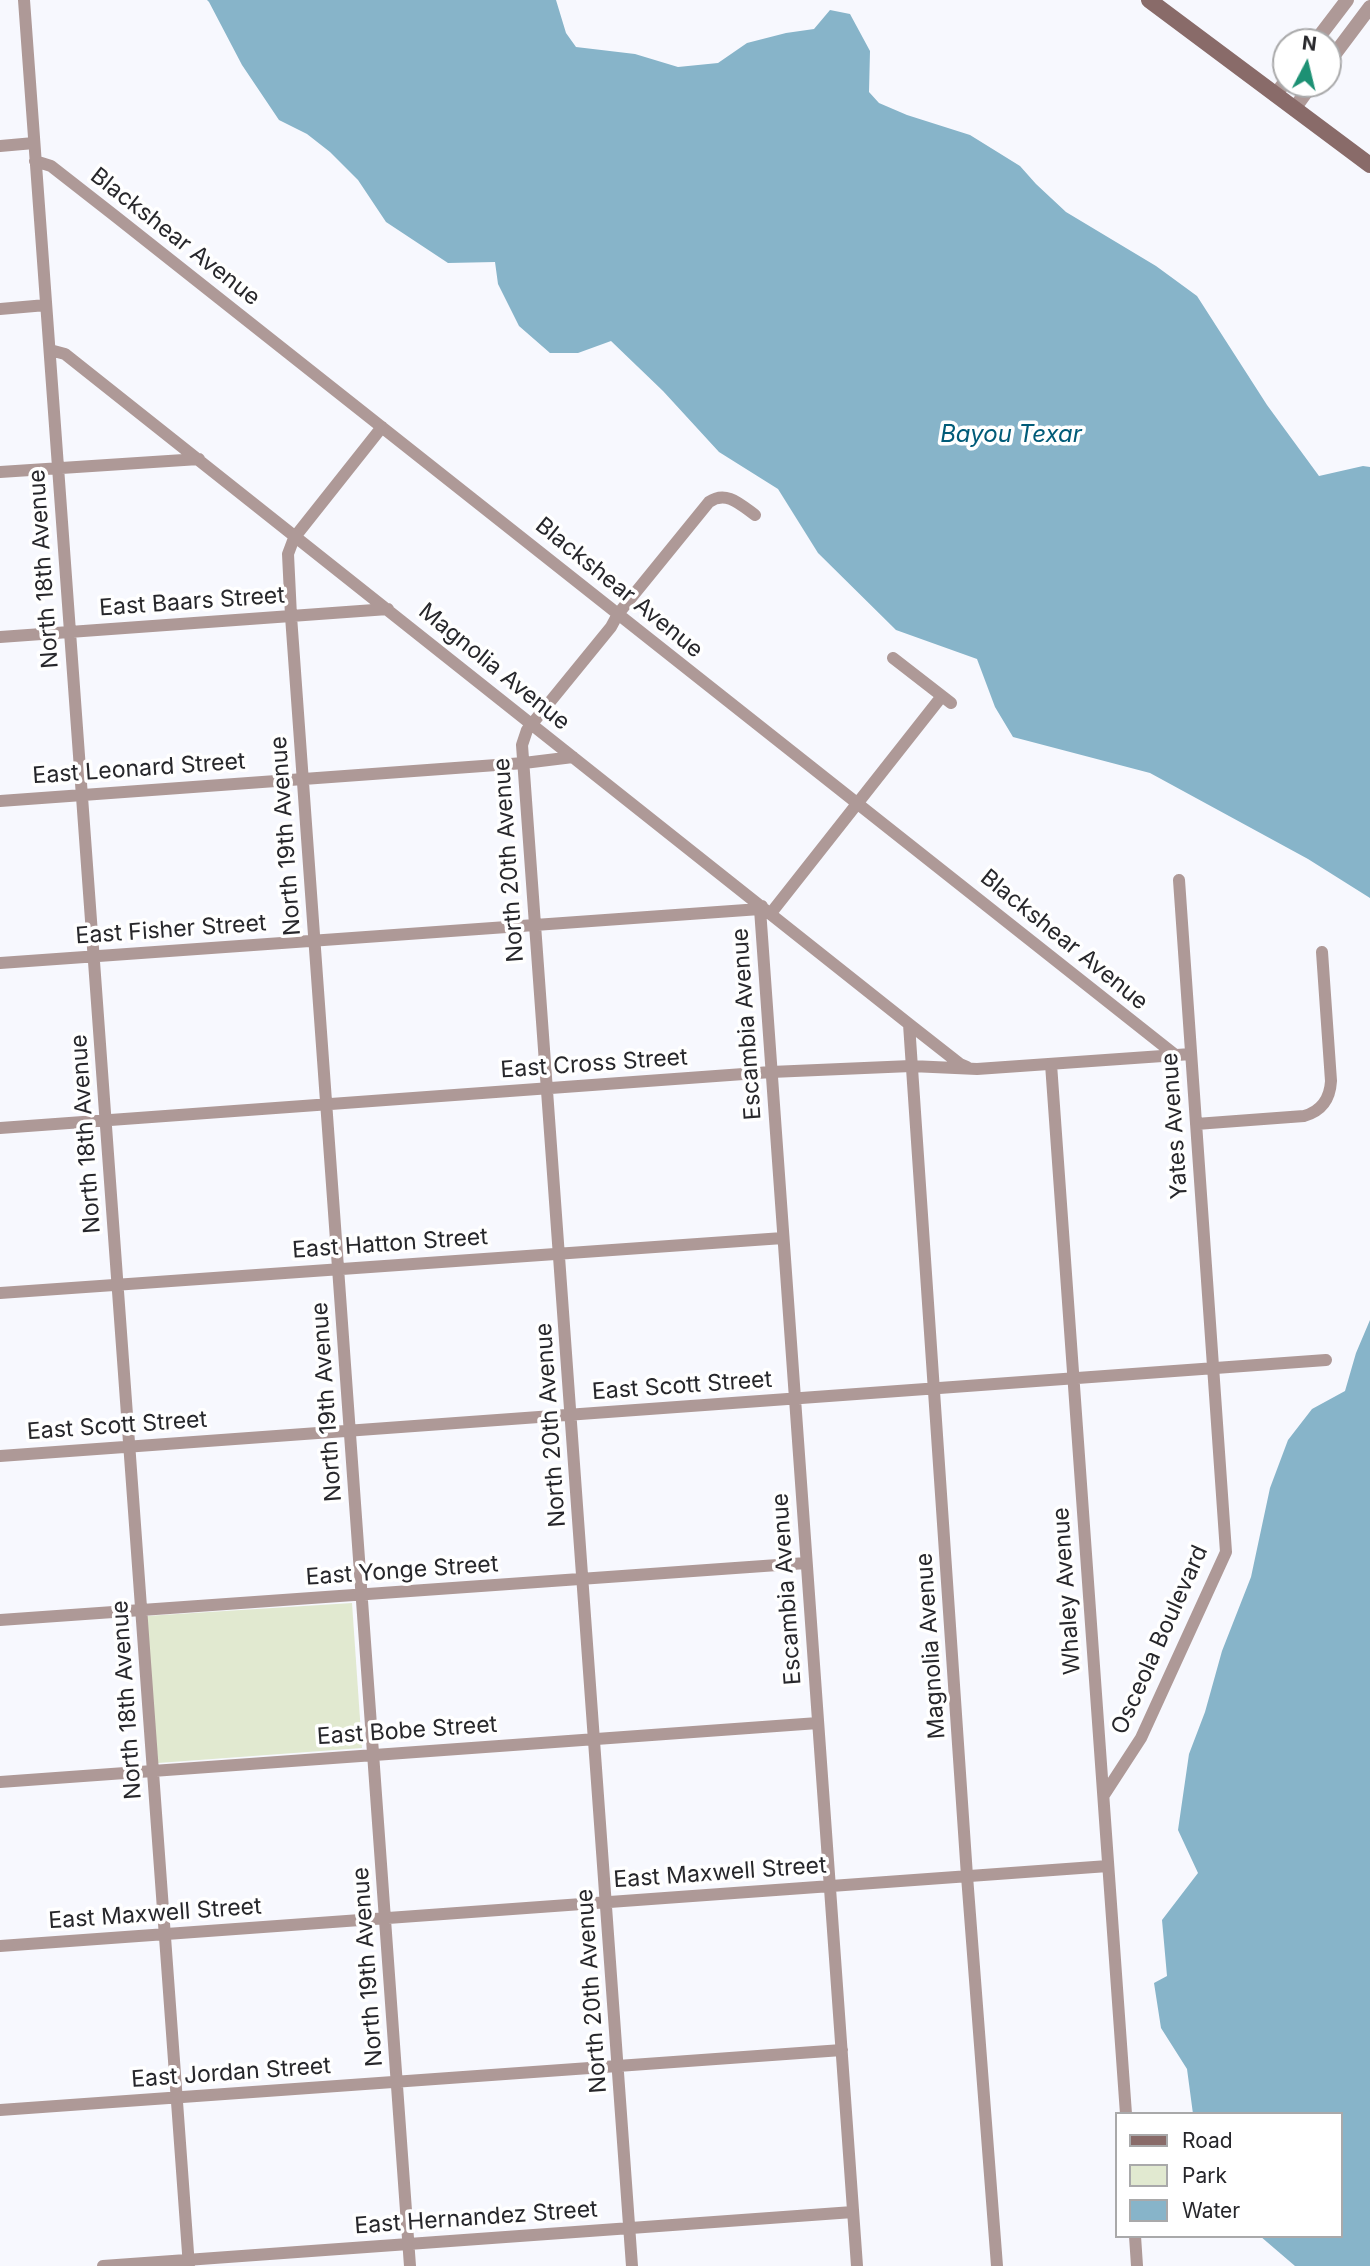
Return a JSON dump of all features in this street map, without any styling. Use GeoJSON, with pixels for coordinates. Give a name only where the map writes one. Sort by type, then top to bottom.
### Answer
{"type":"FeatureCollection","features":[{"type":"Feature","properties":{"kind":"main road"},"geometry":{"type":"LineString","coordinates":[[1149,0],[1272,93]]}},
{"type":"Feature","properties":{"kind":"main road"},"geometry":{"type":"LineString","coordinates":[[1279,98],[1370,165]]}},
{"type":"Feature","properties":{"kind":"street","name":"North 18th Avenue"},"geometry":{"type":"LineString","coordinates":[[24,0],[188,2263]]}},
{"type":"Feature","properties":{"kind":"street"},"geometry":{"type":"LineString","coordinates":[[1326,28],[1347,0]]}},
{"type":"Feature","properties":{"kind":"street"},"geometry":{"type":"LineString","coordinates":[[1342,44],[1370,7]]}},
{"type":"Feature","properties":{"kind":"street"},"geometry":{"type":"LineString","coordinates":[[1294,109],[1302,98]]}},
{"type":"Feature","properties":{"kind":"street"},"geometry":{"type":"LineString","coordinates":[[0,146],[34,143]]}},
{"type":"Feature","properties":{"kind":"street","name":"Blackshear Avenue"},"geometry":{"type":"LineString","coordinates":[[36,161],[51,166],[1174,1054]]}},
{"type":"Feature","properties":{"kind":"street"},"geometry":{"type":"LineString","coordinates":[[0,309],[46,305]]}},
{"type":"Feature","properties":{"kind":"street","name":"Magnolia Avenue"},"geometry":{"type":"LineString","coordinates":[[50,350],[65,354],[199,459],[960,1064],[977,1069]]}},
{"type":"Feature","properties":{"kind":"street"},"geometry":{"type":"LineString","coordinates":[[296,536],[383,427]]}},
{"type":"Feature","properties":{"kind":"street"},"geometry":{"type":"LineString","coordinates":[[0,472],[199,459]]}},
{"type":"Feature","properties":{"kind":"street","name":"North 20th Avenue"},"geometry":{"type":"LineString","coordinates":[[632,2266],[523,737],[709,502],[726,497],[755,515]]}},
{"type":"Feature","properties":{"kind":"street","name":"North 19th Avenue"},"geometry":{"type":"LineString","coordinates":[[296,536],[288,554],[291,615],[410,2266]]}},
{"type":"Feature","properties":{"kind":"street","name":"East Baars Street"},"geometry":{"type":"LineString","coordinates":[[0,637],[388,609]]}},
{"type":"Feature","properties":{"kind":"street","name":"Escambia Avenue"},"geometry":{"type":"LineString","coordinates":[[857,2266],[771,1072],[764,909],[946,700],[893,658]]}},
{"type":"Feature","properties":{"kind":"street","name":"East Leonard Street"},"geometry":{"type":"LineString","coordinates":[[0,800],[524,763],[573,757]]}},
{"type":"Feature","properties":{"kind":"street","name":"Yates Avenue"},"geometry":{"type":"LineString","coordinates":[[1179,880],[1214,1368]]}},
{"type":"Feature","properties":{"kind":"street","name":"East Fisher Street"},"geometry":{"type":"LineString","coordinates":[[0,963],[764,909]]}},
{"type":"Feature","properties":{"kind":"street"},"geometry":{"type":"LineString","coordinates":[[1196,1124],[1304,1116],[1312,1114],[1325,1103],[1331,1081],[1322,951]]}},
{"type":"Feature","properties":{"kind":"street","name":"Magnolia Avenue"},"geometry":{"type":"LineString","coordinates":[[909,1024],[967,1876],[997,2266]]}},
{"type":"Feature","properties":{"kind":"street","name":"East Cross Street"},"geometry":{"type":"LineString","coordinates":[[0,1128],[771,1072],[911,1066],[977,1069],[1191,1054]]}},
{"type":"Feature","properties":{"kind":"street","name":"Whaley Avenue"},"geometry":{"type":"LineString","coordinates":[[1051,1065],[1126,2112]]}},
{"type":"Feature","properties":{"kind":"street","name":"East Hatton Street"},"geometry":{"type":"LineString","coordinates":[[0,1293],[783,1238]]}},
{"type":"Feature","properties":{"kind":"street","name":"East Scott Street"},"geometry":{"type":"LineString","coordinates":[[0,1456],[1326,1360]]}},
{"type":"Feature","properties":{"kind":"street","name":"Osceola Boulevard"},"geometry":{"type":"LineString","coordinates":[[1104,1796],[1141,1738],[1226,1552],[1214,1368]]}},
{"type":"Feature","properties":{"kind":"street","name":"East Yonge Street"},"geometry":{"type":"LineString","coordinates":[[0,1620],[806,1563]]}},
{"type":"Feature","properties":{"kind":"street","name":"East Bobe Street"},"geometry":{"type":"LineString","coordinates":[[0,1782],[818,1723]]}},
{"type":"Feature","properties":{"kind":"street","name":"East Maxwell Street"},"geometry":{"type":"LineString","coordinates":[[0,1946],[1108,1866]]}},
{"type":"Feature","properties":{"kind":"street","name":"East Jordan Street"},"geometry":{"type":"LineString","coordinates":[[0,2110],[842,2050]]}},
{"type":"Feature","properties":{"kind":"street","name":"East Hernandez Street"},"geometry":{"type":"LineString","coordinates":[[103,2266],[188,2263],[853,2212]]}},
{"type":"Feature","properties":{"kind":"street"},"geometry":{"type":"LineString","coordinates":[[1135,2238],[1137,2266]]}},
{"type":"Feature","properties":{"kind":"green space"},"geometry":{"type":"Polygon","coordinates":[[[352,1603],[362,1748],[158,1763],[146,1616],[352,1603]]]}},
{"type":"Feature","properties":{"kind":"water","name":"Bayou Texar"},"geometry":{"type":"Polygon","coordinates":[[[207,0],[556,0],[566,33],[576,47],[635,54],[678,67],[718,63],[747,43],[814,29],[830,10],[850,14],[870,51],[869,92],[879,103],[970,135],[1020,166],[1066,212],[1156,266],[1197,296],[1267,405],[1319,476],[1363,466],[1370,467],[1370,898],[1308,859],[1150,773],[1013,737],[995,707],[977,659],[896,630],[818,553],[778,489],[719,452],[663,391],[611,341],[578,353],[550,353],[519,326],[498,284],[495,262],[448,263],[386,222],[358,180],[330,152],[307,134],[279,120],[242,65],[207,0]]]}},
{"type":"Feature","properties":{"kind":"water"},"geometry":{"type":"Polygon","coordinates":[[[1370,1320],[1370,2266],[1295,2266],[1262,2238],[1342,2238],[1342,2112],[1193,2112],[1187,2069],[1161,2028],[1154,1983],[1167,1976],[1162,1920],[1198,1873],[1178,1830],[1189,1754],[1205,1712],[1222,1651],[1251,1577],[1270,1488],[1288,1440],[1312,1409],[1345,1391],[1356,1353],[1370,1320]]]}}]}
